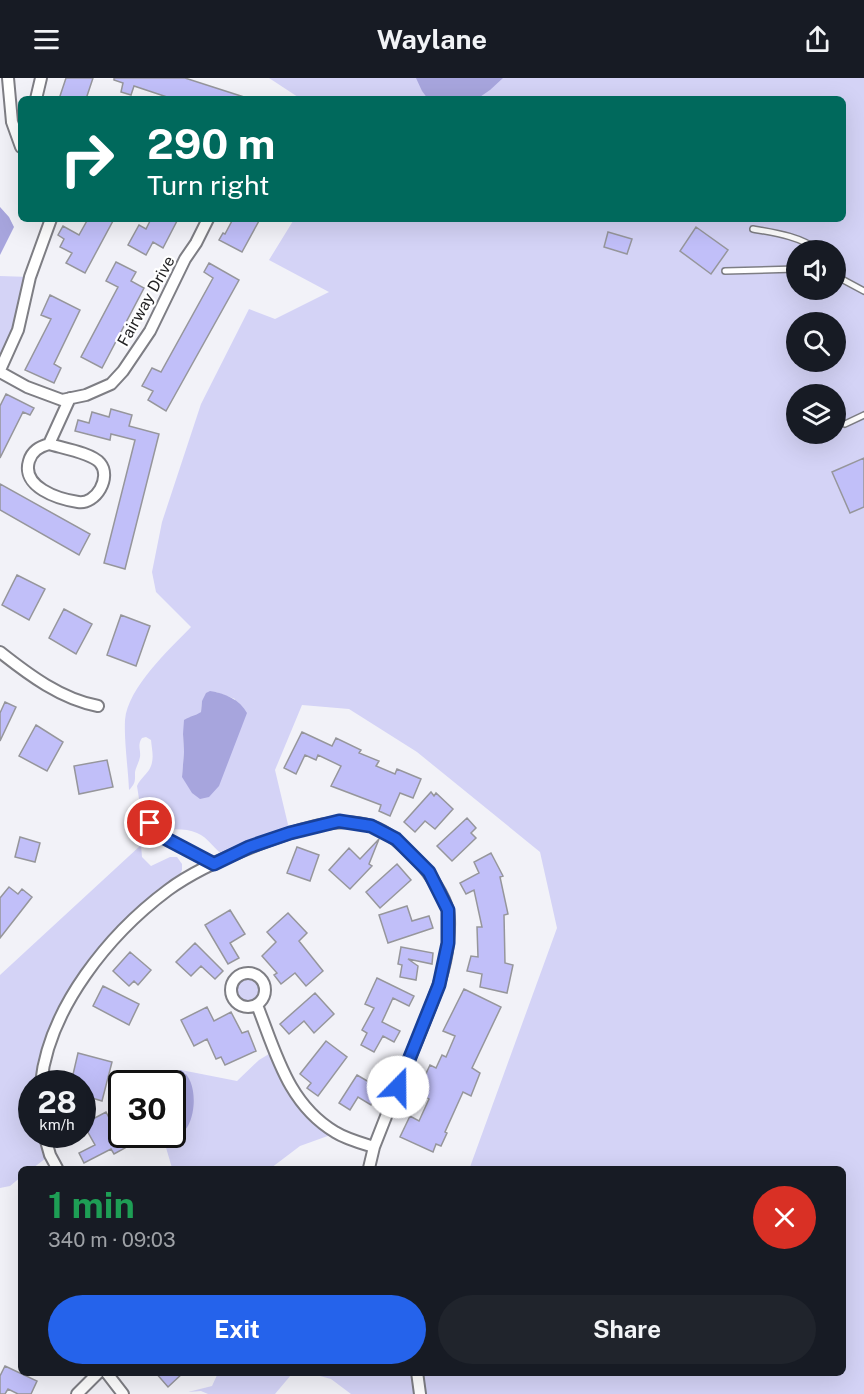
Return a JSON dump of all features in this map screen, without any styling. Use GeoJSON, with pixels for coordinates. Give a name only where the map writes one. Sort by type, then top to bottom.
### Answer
{"type":"FeatureCollection","features":[{"type":"Feature","properties":{"kind":"street"},"geometry":{"type":"LineString","coordinates":[[8,78],[12,122],[18,139]]}},
{"type":"Feature","properties":{"kind":"street"},"geometry":{"type":"LineString","coordinates":[[37,96],[41,78]]}},
{"type":"Feature","properties":{"kind":"street","name":"Fairway Drive"},"geometry":{"type":"LineString","coordinates":[[50,222],[30,277],[18,330],[0,371],[27,387],[62,400],[98,391],[111,384],[123,371],[158,316],[185,259],[206,222]]}},
{"type":"Feature","properties":{"kind":"street"},"geometry":{"type":"LineString","coordinates":[[49,444],[88,455],[100,463],[104,475],[100,490],[93,500],[81,503],[56,497],[37,486],[29,478],[27,468],[30,456],[38,448],[49,444],[70,398]]}},
{"type":"Feature","properties":{"kind":"street"},"geometry":{"type":"LineString","coordinates":[[0,652],[63,694],[98,706]]}},
{"type":"Feature","properties":{"kind":"street"},"geometry":{"type":"LineString","coordinates":[[41,1070],[59,1021],[86,974],[124,928],[169,890],[249,847],[290,833],[339,821],[371,826],[396,839],[429,872],[448,910],[448,943],[439,985],[374,1147],[369,1166]]}},
{"type":"Feature","properties":{"kind":"street"},"geometry":{"type":"LineString","coordinates":[[257,1005],[279,1066],[294,1094],[308,1112],[336,1133],[374,1147]]}},
{"type":"Feature","properties":{"kind":"street"},"geometry":{"type":"LineString","coordinates":[[48,1148],[56,1166]]}},
{"type":"Feature","properties":{"kind":"street"},"geometry":{"type":"LineString","coordinates":[[77,1394],[95,1376]]}},
{"type":"Feature","properties":{"kind":"street"},"geometry":{"type":"LineString","coordinates":[[109,1376],[123,1394]]}},
{"type":"Feature","properties":{"kind":"street"},"geometry":{"type":"LineString","coordinates":[[418,1376],[420,1394]]}},
{"type":"Feature","properties":{"kind":"lane"},"geometry":{"type":"LineString","coordinates":[[753,229],[788,235],[800,240]]}},
{"type":"Feature","properties":{"kind":"lane"},"geometry":{"type":"LineString","coordinates":[[725,271],[786,269]]}},
{"type":"Feature","properties":{"kind":"lane"},"geometry":{"type":"LineString","coordinates":[[846,281],[864,291]]}},
{"type":"Feature","properties":{"kind":"lane"},"geometry":{"type":"LineString","coordinates":[[846,424],[864,415]]}},
{"type":"Feature","properties":{"kind":"lane"},"geometry":{"type":"LineString","coordinates":[[150,823],[159,835],[214,864]]}},
{"type":"Feature","properties":{"kind":"shaded area"},"geometry":{"type":"Polygon","coordinates":[[[269,78],[864,78],[864,1394],[351,1394],[331,1379],[320,1376],[846,1376],[846,1166],[470,1166],[557,928],[540,852],[417,752],[349,709],[302,705],[275,770],[290,833],[226,857],[201,835],[191,831],[178,829],[144,831],[137,786],[152,763],[151,740],[146,737],[142,738],[139,745],[140,757],[135,772],[135,781],[129,790],[125,720],[133,695],[141,682],[191,627],[156,592],[152,572],[162,522],[201,404],[249,309],[275,319],[329,292],[269,260],[292,222],[846,222],[846,96],[296,96],[269,78]],[[216,692],[202,701],[201,712],[195,717],[189,717],[183,734],[182,777],[235,699],[216,692]]]}},
{"type":"Feature","properties":{"kind":"shaded area"},"geometry":{"type":"Polygon","coordinates":[[[0,276],[30,277],[0,370],[0,276]]]}},
{"type":"Feature","properties":{"kind":"shaded area"},"geometry":{"type":"Polygon","coordinates":[[[141,845],[142,857],[151,866],[170,857],[177,857],[182,864],[182,870],[176,882],[124,928],[59,1021],[45,1070],[18,1070],[18,1148],[48,1148],[50,1155],[36,1166],[18,1166],[18,1179],[10,1186],[0,1188],[0,975],[141,845]]]}},
{"type":"Feature","properties":{"kind":"shaded area"},"geometry":{"type":"Polygon","coordinates":[[[248,973],[260,978],[265,990],[260,1002],[248,1007],[236,1002],[231,990],[236,978],[248,973]]]}},
{"type":"Feature","properties":{"kind":"shaded area"},"geometry":{"type":"Polygon","coordinates":[[[274,1051],[294,1094],[336,1133],[300,1146],[274,1166],[171,1166],[166,1148],[186,1148],[186,1071],[237,1081],[259,1060],[274,1051]]]}},
{"type":"Feature","properties":{"kind":"shaded area"},"geometry":{"type":"Polygon","coordinates":[[[216,1376],[290,1376],[275,1394],[188,1392],[212,1386],[216,1376]]]}},
{"type":"Feature","properties":{"kind":"water"},"geometry":{"type":"Polygon","coordinates":[[[416,78],[503,78],[481,96],[426,96],[416,78]]]}},
{"type":"Feature","properties":{"kind":"water"},"geometry":{"type":"Polygon","coordinates":[[[0,207],[14,227],[0,255],[0,207]]]}},
{"type":"Feature","properties":{"kind":"water"},"geometry":{"type":"Polygon","coordinates":[[[210,691],[232,698],[247,713],[219,786],[209,797],[200,799],[192,793],[182,777],[184,720],[201,712],[202,701],[206,693],[210,691]]]}},
{"type":"Feature","properties":{"kind":"water"},"geometry":{"type":"Polygon","coordinates":[[[186,1075],[194,1100],[186,1128],[186,1075]]]}},
{"type":"Feature","properties":{"kind":"building"},"geometry":{"type":"Polygon","coordinates":[[[66,78],[93,78],[87,96],[60,96],[66,78]]]}},
{"type":"Feature","properties":{"kind":"building"},"geometry":{"type":"Polygon","coordinates":[[[114,78],[185,78],[241,96],[164,96],[134,86],[131,95],[121,92],[123,83],[114,78]]]}},
{"type":"Feature","properties":{"kind":"building"},"geometry":{"type":"Polygon","coordinates":[[[86,222],[112,222],[85,273],[66,263],[72,253],[60,247],[64,239],[58,235],[63,226],[79,235],[86,222]]]}},
{"type":"Feature","properties":{"kind":"building"},"geometry":{"type":"Polygon","coordinates":[[[150,222],[176,222],[163,248],[153,242],[146,255],[128,245],[139,225],[146,229],[150,222]]]}},
{"type":"Feature","properties":{"kind":"building"},"geometry":{"type":"Polygon","coordinates":[[[231,222],[258,222],[242,252],[219,240],[223,233],[225,234],[231,222]]]}},
{"type":"Feature","properties":{"kind":"building"},"geometry":{"type":"Polygon","coordinates":[[[696,227],[728,250],[711,274],[680,251],[696,227]]]}},
{"type":"Feature","properties":{"kind":"building"},"geometry":{"type":"Polygon","coordinates":[[[608,232],[632,239],[627,254],[604,247],[608,232]]]}},
{"type":"Feature","properties":{"kind":"building"},"geometry":{"type":"Polygon","coordinates":[[[116,262],[136,272],[131,281],[144,288],[102,368],[81,357],[118,287],[106,281],[116,262]]]}},
{"type":"Feature","properties":{"kind":"building"},"geometry":{"type":"Polygon","coordinates":[[[209,263],[239,280],[166,411],[148,400],[153,391],[142,386],[152,368],[161,372],[213,278],[204,272],[209,263]]]}},
{"type":"Feature","properties":{"kind":"building"},"geometry":{"type":"Polygon","coordinates":[[[50,295],[80,310],[54,364],[61,368],[54,383],[25,370],[51,319],[41,315],[50,295]]]}},
{"type":"Feature","properties":{"kind":"building"},"geometry":{"type":"Polygon","coordinates":[[[6,394],[34,408],[30,415],[23,412],[0,458],[0,406],[6,394]]]}},
{"type":"Feature","properties":{"kind":"building"},"geometry":{"type":"Polygon","coordinates":[[[111,409],[132,415],[129,426],[159,434],[125,569],[104,563],[135,440],[111,434],[110,440],[75,431],[78,420],[89,423],[92,412],[109,417],[111,409]]]}},
{"type":"Feature","properties":{"kind":"building"},"geometry":{"type":"Polygon","coordinates":[[[864,458],[864,507],[850,513],[832,472],[864,458]]]}},
{"type":"Feature","properties":{"kind":"building"},"geometry":{"type":"Polygon","coordinates":[[[0,484],[90,534],[79,555],[0,510],[0,484]]]}},
{"type":"Feature","properties":{"kind":"building"},"geometry":{"type":"Polygon","coordinates":[[[17,575],[45,589],[29,620],[2,605],[17,575]]]}},
{"type":"Feature","properties":{"kind":"building"},"geometry":{"type":"Polygon","coordinates":[[[64,609],[92,624],[76,654],[49,638],[64,609]]]}},
{"type":"Feature","properties":{"kind":"building"},"geometry":{"type":"Polygon","coordinates":[[[121,615],[150,626],[136,666],[107,655],[121,615]]]}},
{"type":"Feature","properties":{"kind":"building"},"geometry":{"type":"Polygon","coordinates":[[[5,702],[16,707],[0,741],[0,713],[5,702]]]}},
{"type":"Feature","properties":{"kind":"building"},"geometry":{"type":"Polygon","coordinates":[[[36,725],[63,742],[47,771],[19,756],[36,725]]]}},
{"type":"Feature","properties":{"kind":"building"},"geometry":{"type":"Polygon","coordinates":[[[302,732],[332,746],[336,738],[361,750],[359,753],[379,761],[376,766],[395,774],[397,769],[421,779],[413,798],[400,793],[390,816],[379,811],[381,805],[331,786],[341,766],[318,755],[316,760],[305,755],[296,774],[284,768],[302,732]]]}},
{"type":"Feature","properties":{"kind":"building"},"geometry":{"type":"Polygon","coordinates":[[[107,760],[113,787],[79,794],[74,766],[107,760]]]}},
{"type":"Feature","properties":{"kind":"building"},"geometry":{"type":"Polygon","coordinates":[[[431,792],[434,796],[436,793],[453,809],[435,829],[425,821],[415,832],[404,822],[431,792]]]}},
{"type":"Feature","properties":{"kind":"building"},"geometry":{"type":"Polygon","coordinates":[[[467,818],[476,828],[471,833],[476,838],[452,861],[437,846],[467,818]]]}},
{"type":"Feature","properties":{"kind":"building"},"geometry":{"type":"Polygon","coordinates":[[[20,837],[40,843],[35,862],[15,857],[20,837]]]}},
{"type":"Feature","properties":{"kind":"building"},"geometry":{"type":"Polygon","coordinates":[[[379,839],[369,864],[372,866],[350,889],[329,870],[349,848],[360,859],[379,839]]]}},
{"type":"Feature","properties":{"kind":"building"},"geometry":{"type":"Polygon","coordinates":[[[297,847],[319,855],[310,881],[287,873],[297,847]]]}},
{"type":"Feature","properties":{"kind":"building"},"geometry":{"type":"Polygon","coordinates":[[[491,853],[503,876],[500,877],[508,914],[504,915],[505,963],[513,965],[507,993],[480,987],[482,974],[467,971],[471,956],[478,957],[477,927],[482,927],[474,890],[466,894],[460,883],[479,873],[474,862],[491,853]]]}},
{"type":"Feature","properties":{"kind":"building"},"geometry":{"type":"Polygon","coordinates":[[[397,864],[411,880],[380,908],[366,892],[397,864]]]}},
{"type":"Feature","properties":{"kind":"building"},"geometry":{"type":"Polygon","coordinates":[[[9,887],[18,894],[22,889],[32,897],[0,938],[0,898],[9,887]]]}},
{"type":"Feature","properties":{"kind":"building"},"geometry":{"type":"Polygon","coordinates":[[[407,906],[412,921],[429,916],[433,928],[388,943],[379,915],[407,906]]]}},
{"type":"Feature","properties":{"kind":"building"},"geometry":{"type":"Polygon","coordinates":[[[230,910],[245,934],[230,943],[239,958],[228,964],[205,925],[230,910]]]}},
{"type":"Feature","properties":{"kind":"building"},"geometry":{"type":"Polygon","coordinates":[[[288,913],[307,933],[299,941],[323,971],[306,986],[295,973],[281,984],[274,975],[277,973],[262,956],[276,942],[267,932],[288,913]]]}},
{"type":"Feature","properties":{"kind":"building"},"geometry":{"type":"Polygon","coordinates":[[[195,943],[223,971],[215,979],[201,966],[191,976],[176,962],[195,943]]]}},
{"type":"Feature","properties":{"kind":"building"},"geometry":{"type":"Polygon","coordinates":[[[401,947],[433,953],[432,964],[408,959],[418,966],[416,980],[400,977],[402,965],[398,964],[401,947]]]}},
{"type":"Feature","properties":{"kind":"building"},"geometry":{"type":"Polygon","coordinates":[[[130,952],[151,970],[138,985],[134,981],[129,986],[113,971],[130,952]]]}},
{"type":"Feature","properties":{"kind":"building"},"geometry":{"type":"Polygon","coordinates":[[[377,978],[414,996],[409,1006],[393,998],[382,1022],[400,1031],[394,1042],[383,1036],[374,1052],[361,1045],[367,1033],[362,1030],[374,1008],[365,1004],[377,978]]]}},
{"type":"Feature","properties":{"kind":"building"},"geometry":{"type":"Polygon","coordinates":[[[103,986],[139,1004],[129,1025],[93,1006],[103,986]]]}},
{"type":"Feature","properties":{"kind":"building"},"geometry":{"type":"Polygon","coordinates":[[[464,989],[501,1007],[472,1068],[480,1073],[471,1096],[463,1092],[441,1146],[436,1144],[433,1152],[400,1137],[410,1116],[419,1121],[429,1099],[417,1093],[430,1065],[436,1068],[442,1055],[446,1057],[455,1036],[443,1031],[464,989]]]}},
{"type":"Feature","properties":{"kind":"building"},"geometry":{"type":"Polygon","coordinates":[[[315,993],[334,1014],[314,1033],[304,1021],[289,1034],[280,1024],[315,993]]]}},
{"type":"Feature","properties":{"kind":"building"},"geometry":{"type":"Polygon","coordinates":[[[207,1007],[214,1021],[231,1012],[242,1033],[248,1031],[256,1051],[225,1065],[221,1057],[216,1059],[207,1039],[194,1046],[181,1020],[207,1007]]]}},
{"type":"Feature","properties":{"kind":"building"},"geometry":{"type":"Polygon","coordinates":[[[326,1041],[347,1057],[318,1096],[307,1088],[311,1083],[300,1074],[326,1041]]]}},
{"type":"Feature","properties":{"kind":"building"},"geometry":{"type":"Polygon","coordinates":[[[78,1053],[112,1062],[108,1070],[102,1101],[96,1099],[96,1070],[74,1070],[78,1053]]]}},
{"type":"Feature","properties":{"kind":"building"},"geometry":{"type":"Polygon","coordinates":[[[357,1075],[381,1089],[371,1105],[358,1097],[350,1110],[339,1103],[357,1075]]]}},
{"type":"Feature","properties":{"kind":"building"},"geometry":{"type":"Polygon","coordinates":[[[106,1112],[108,1116],[108,1148],[125,1148],[114,1154],[111,1149],[84,1163],[79,1153],[89,1148],[96,1148],[96,1117],[106,1112]]]}},
{"type":"Feature","properties":{"kind":"building"},"geometry":{"type":"Polygon","coordinates":[[[5,1366],[18,1372],[18,1376],[26,1376],[37,1381],[31,1394],[18,1394],[8,1389],[5,1394],[0,1394],[0,1376],[5,1366]]]}},
{"type":"Feature","properties":{"kind":"building"},"geometry":{"type":"Polygon","coordinates":[[[158,1376],[180,1376],[168,1387],[158,1376]]]}},
{"type":"Feature","properties":{"kind":"route"},"geometry":{"type":"LineString","coordinates":[[150,823],[159,835],[214,864],[249,847],[290,833],[339,821],[371,826],[396,839],[429,872],[448,910],[448,943],[439,985],[398,1087]]}}]}
